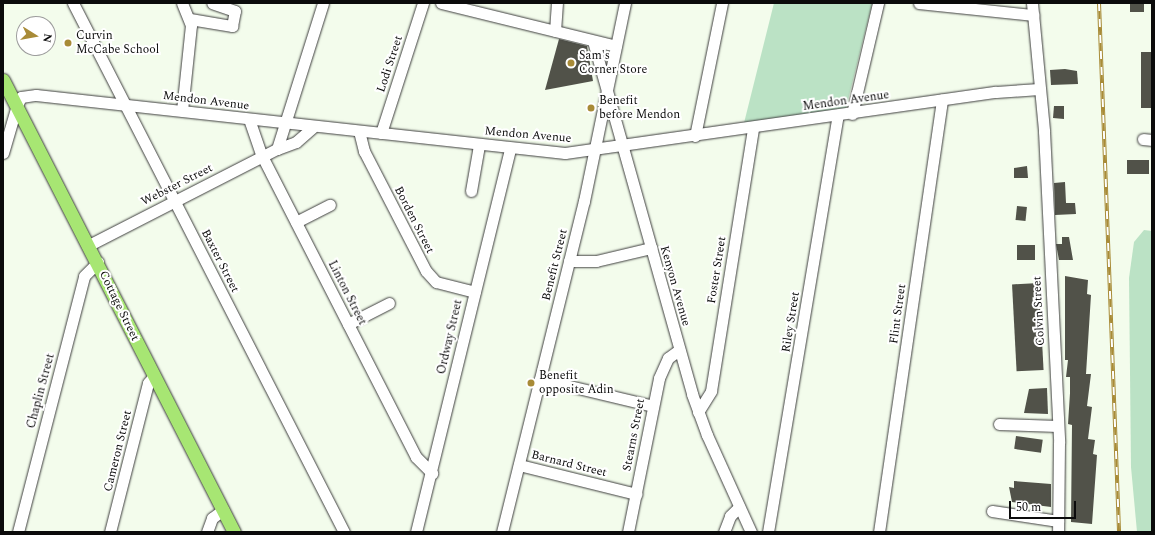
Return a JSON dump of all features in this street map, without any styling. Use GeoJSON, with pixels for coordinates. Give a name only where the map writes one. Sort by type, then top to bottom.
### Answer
{"type":"FeatureCollection","features":[{"type":"Feature","properties":{"kind":"main road","name":"Cottage Street"},"geometry":{"type":"LineString","coordinates":[[3,80],[98,262],[153,377],[234,532]]}},
{"type":"Feature","properties":{"kind":"street","name":"Baxter Street"},"geometry":{"type":"LineString","coordinates":[[73,3],[344,532]]}},
{"type":"Feature","properties":{"kind":"street"},"geometry":{"type":"LineString","coordinates":[[182,3],[190,19],[182,111]]}},
{"type":"Feature","properties":{"kind":"street"},"geometry":{"type":"LineString","coordinates":[[190,19],[232,26],[235,11],[212,3]]}},
{"type":"Feature","properties":{"kind":"street"},"geometry":{"type":"LineString","coordinates":[[277,149],[323,3]]}},
{"type":"Feature","properties":{"kind":"street","name":"Lodi Street"},"geometry":{"type":"LineString","coordinates":[[381,133],[423,3]]}},
{"type":"Feature","properties":{"kind":"street"},"geometry":{"type":"LineString","coordinates":[[441,3],[458,5],[616,46]]}},
{"type":"Feature","properties":{"kind":"street"},"geometry":{"type":"LineString","coordinates":[[555,31],[557,3]]}},
{"type":"Feature","properties":{"kind":"street","name":"Benefit Street"},"geometry":{"type":"LineString","coordinates":[[502,532],[595,150],[625,3]]}},
{"type":"Feature","properties":{"kind":"street"},"geometry":{"type":"LineString","coordinates":[[694,136],[722,3]]}},
{"type":"Feature","properties":{"kind":"street"},"geometry":{"type":"LineString","coordinates":[[852,114],[878,3]]}},
{"type":"Feature","properties":{"kind":"street"},"geometry":{"type":"LineString","coordinates":[[919,3],[1033,15]]}},
{"type":"Feature","properties":{"kind":"street","name":"Colvin Street"},"geometry":{"type":"LineString","coordinates":[[1032,3],[1040,89],[1058,426],[1058,527]]}},
{"type":"Feature","properties":{"kind":"street","name":"Kenyon Avenue"},"geometry":{"type":"LineString","coordinates":[[593,41],[606,93],[698,412],[751,532]]}},
{"type":"Feature","properties":{"kind":"street","name":"Mendon Avenue"},"geometry":{"type":"LineString","coordinates":[[17,105],[21,97],[36,95],[285,124],[565,153],[753,128],[942,100],[1040,89]]}},
{"type":"Feature","properties":{"kind":"street","name":"Flint Street"},"geometry":{"type":"LineString","coordinates":[[879,532],[942,100]]}},
{"type":"Feature","properties":{"kind":"street"},"geometry":{"type":"LineString","coordinates":[[3,153],[17,105]]}},
{"type":"Feature","properties":{"kind":"street","name":"Riley Street"},"geometry":{"type":"LineString","coordinates":[[768,532],[838,115]]}},
{"type":"Feature","properties":{"kind":"street","name":"Linton Street"},"geometry":{"type":"LineString","coordinates":[[249,119],[262,156],[416,457],[432,473]]}},
{"type":"Feature","properties":{"kind":"street","name":"Webster Street"},"geometry":{"type":"LineString","coordinates":[[89,245],[262,156],[296,142],[313,127]]}},
{"type":"Feature","properties":{"kind":"street","name":"Foster Street"},"geometry":{"type":"LineString","coordinates":[[698,412],[711,391],[753,128]]}},
{"type":"Feature","properties":{"kind":"street","name":"Borden Street"},"geometry":{"type":"LineString","coordinates":[[359,131],[364,151],[426,271],[436,282],[475,292]]}},
{"type":"Feature","properties":{"kind":"street"},"geometry":{"type":"LineString","coordinates":[[471,191],[479,145]]}},
{"type":"Feature","properties":{"kind":"street","name":"Ordway Street"},"geometry":{"type":"LineString","coordinates":[[416,532],[432,473],[510,148]]}},
{"type":"Feature","properties":{"kind":"street"},"geometry":{"type":"LineString","coordinates":[[296,222],[330,205]]}},
{"type":"Feature","properties":{"kind":"street"},"geometry":{"type":"LineString","coordinates":[[569,261],[596,261],[651,248]]}},
{"type":"Feature","properties":{"kind":"street","name":"Chaplin Street"},"geometry":{"type":"LineString","coordinates":[[18,532],[84,276],[98,262]]}},
{"type":"Feature","properties":{"kind":"street"},"geometry":{"type":"LineString","coordinates":[[348,324],[389,303]]}},
{"type":"Feature","properties":{"kind":"street","name":"Stearns Street"},"geometry":{"type":"LineString","coordinates":[[628,532],[653,406],[664,364],[679,350]]}},
{"type":"Feature","properties":{"kind":"street","name":"Cameron Street"},"geometry":{"type":"LineString","coordinates":[[110,532],[148,383],[153,377]]}},
{"type":"Feature","properties":{"kind":"street"},"geometry":{"type":"LineString","coordinates":[[540,379],[653,406]]}},
{"type":"Feature","properties":{"kind":"street"},"geometry":{"type":"LineString","coordinates":[[999,424],[1058,426]]}},
{"type":"Feature","properties":{"kind":"street","name":"Barnard Street"},"geometry":{"type":"LineString","coordinates":[[519,465],[636,494]]}},
{"type":"Feature","properties":{"kind":"street"},"geometry":{"type":"LineString","coordinates":[[724,532],[730,516],[739,507]]}},
{"type":"Feature","properties":{"kind":"street"},"geometry":{"type":"LineString","coordinates":[[207,532],[212,518],[223,510]]}},
{"type":"Feature","properties":{"kind":"street"},"geometry":{"type":"LineString","coordinates":[[992,511],[1058,527]]}},
{"type":"Feature","properties":{"kind":"green space"},"geometry":{"type":"Polygon","coordinates":[[[774,3],[872,4],[846,108],[744,123],[774,3]]]}},
{"type":"Feature","properties":{"kind":"green space"},"geometry":{"type":"Polygon","coordinates":[[[1144,230],[1152,231],[1152,532],[1137,532],[1131,467],[1129,278],[1134,242],[1144,230]]]}},
{"type":"Feature","properties":{"kind":"building"},"geometry":{"type":"Polygon","coordinates":[[[1130,3],[1144,3],[1144,12],[1130,12],[1130,3]]]}},
{"type":"Feature","properties":{"kind":"building","name":"Sam's Corner Store"},"geometry":{"type":"Polygon","coordinates":[[[559,39],[587,46],[593,81],[545,90],[559,39]]]}},
{"type":"Feature","properties":{"kind":"building"},"geometry":{"type":"Polygon","coordinates":[[[1141,52],[1152,52],[1152,108],[1141,108],[1141,52]]]}},
{"type":"Feature","properties":{"kind":"building"},"geometry":{"type":"Polygon","coordinates":[[[1065,69],[1077,71],[1078,84],[1051,85],[1050,70],[1065,69]]]}},
{"type":"Feature","properties":{"kind":"building"},"geometry":{"type":"Polygon","coordinates":[[[1054,106],[1064,106],[1064,119],[1053,118],[1054,106]]]}},
{"type":"Feature","properties":{"kind":"building"},"geometry":{"type":"Polygon","coordinates":[[[1127,160],[1149,160],[1149,174],[1127,174],[1127,160]]]}},
{"type":"Feature","properties":{"kind":"building"},"geometry":{"type":"Polygon","coordinates":[[[1027,166],[1028,178],[1014,178],[1014,168],[1027,166]]]}},
{"type":"Feature","properties":{"kind":"building"},"geometry":{"type":"Polygon","coordinates":[[[1065,182],[1066,203],[1075,203],[1076,214],[1055,215],[1054,183],[1065,182]]]}},
{"type":"Feature","properties":{"kind":"building"},"geometry":{"type":"Polygon","coordinates":[[[1017,206],[1027,207],[1025,221],[1016,220],[1017,206]]]}},
{"type":"Feature","properties":{"kind":"building"},"geometry":{"type":"Polygon","coordinates":[[[1062,237],[1069,237],[1073,260],[1059,260],[1056,244],[1062,244],[1062,237]]]}},
{"type":"Feature","properties":{"kind":"building"},"geometry":{"type":"Polygon","coordinates":[[[1017,245],[1035,245],[1035,260],[1017,260],[1017,245]]]}},
{"type":"Feature","properties":{"kind":"building"},"geometry":{"type":"Polygon","coordinates":[[[1065,276],[1088,280],[1087,294],[1091,295],[1086,374],[1091,374],[1087,406],[1092,407],[1088,439],[1095,440],[1093,454],[1097,455],[1092,524],[1071,522],[1072,425],[1068,424],[1070,377],[1066,377],[1068,360],[1065,360],[1065,276]]]}},
{"type":"Feature","properties":{"kind":"building"},"geometry":{"type":"Polygon","coordinates":[[[1039,283],[1044,370],[1017,371],[1012,284],[1039,283]]]}},
{"type":"Feature","properties":{"kind":"building"},"geometry":{"type":"Polygon","coordinates":[[[1047,388],[1048,414],[1024,413],[1029,389],[1047,388]]]}},
{"type":"Feature","properties":{"kind":"building"},"geometry":{"type":"Polygon","coordinates":[[[1016,436],[1043,440],[1041,453],[1014,449],[1016,436]]]}},
{"type":"Feature","properties":{"kind":"building"},"geometry":{"type":"Polygon","coordinates":[[[1014,481],[1051,484],[1051,507],[1012,502],[1009,487],[1014,488],[1014,481]]]}},
{"type":"Feature","properties":{"kind":"railway"},"geometry":{"type":"LineString","coordinates":[[1099,3],[1119,532]]}},
{"type":"Feature","properties":{"kind":"place","name":"Curvin McCabe School"},"geometry":{"type":"Point","coordinates":[68,43]}},
{"type":"Feature","properties":{"kind":"place","name":"Sam's Corner Store"},"geometry":{"type":"Point","coordinates":[571,63]}},
{"type":"Feature","properties":{"kind":"place","name":"Benefit before Mendon"},"geometry":{"type":"Point","coordinates":[591,108]}},
{"type":"Feature","properties":{"kind":"place","name":"Benefit opposite Adin"},"geometry":{"type":"Point","coordinates":[531,383]}}]}
